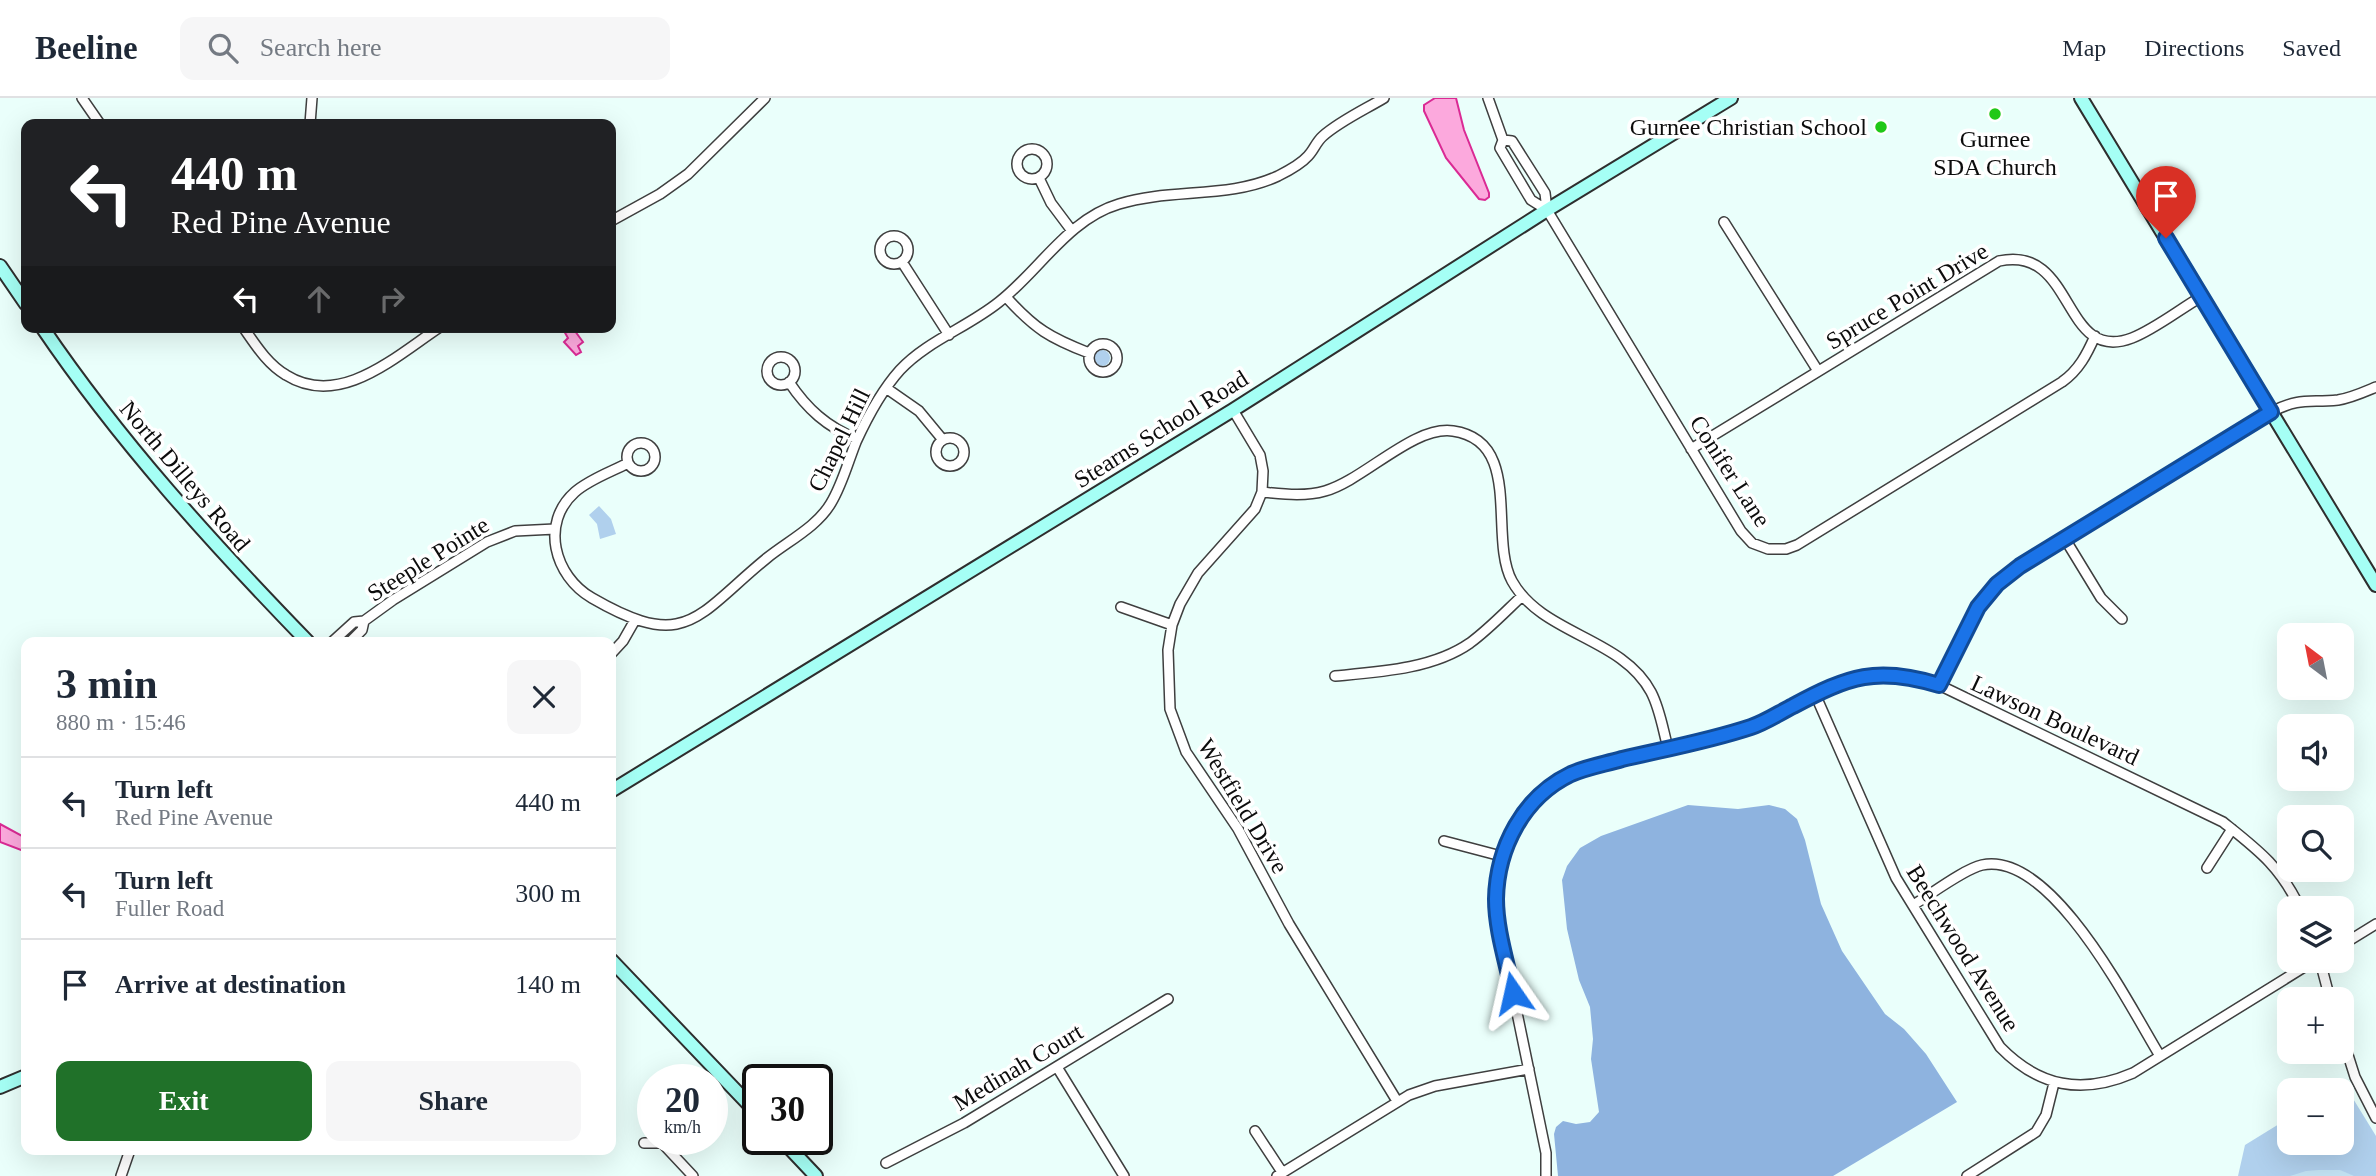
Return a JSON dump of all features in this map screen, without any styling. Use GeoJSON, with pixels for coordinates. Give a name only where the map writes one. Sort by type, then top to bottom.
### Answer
{"type":"FeatureCollection","features":[{"type":"Feature","properties":{"kind":"main road","name":"Stearns School Road"},"geometry":{"type":"LineString","coordinates":[[616,788],[1233,410],[1547,210],[1731,98]]}},
{"type":"Feature","properties":{"kind":"main road"},"geometry":{"type":"LineString","coordinates":[[2081,98],[2376,585]]}},
{"type":"Feature","properties":{"kind":"main road"},"geometry":{"type":"LineString","coordinates":[[0,266],[21,297]]}},
{"type":"Feature","properties":{"kind":"main road","name":"North Dilleys Road"},"geometry":{"type":"LineString","coordinates":[[46,333],[139,458],[226,558],[303,637]]}},
{"type":"Feature","properties":{"kind":"main road"},"geometry":{"type":"LineString","coordinates":[[616,965],[742,1097]]}},
{"type":"Feature","properties":{"kind":"main road"},"geometry":{"type":"LineString","coordinates":[[0,1087],[21,1078]]}},
{"type":"Feature","properties":{"kind":"main road"},"geometry":{"type":"LineString","coordinates":[[797,1155],[816,1176]]}},
{"type":"Feature","properties":{"kind":"street"},"geometry":{"type":"LineString","coordinates":[[82,98],[97,119]]}},
{"type":"Feature","properties":{"kind":"street"},"geometry":{"type":"LineString","coordinates":[[310,119],[312,98]]}},
{"type":"Feature","properties":{"kind":"street"},"geometry":{"type":"LineString","coordinates":[[616,218],[660,194],[688,174],[765,98]]}},
{"type":"Feature","properties":{"kind":"street","name":"Chapel Hill"},"geometry":{"type":"LineString","coordinates":[[555,528],[559,558],[571,581],[584,593],[635,620],[657,625],[677,624],[695,618],[712,608],[766,558],[826,511],[836,495],[857,439],[886,388],[909,362],[1006,297],[1072,231],[1096,214],[1120,203],[1238,187],[1277,176],[1307,157],[1320,138],[1384,98]]}},
{"type":"Feature","properties":{"kind":"street"},"geometry":{"type":"LineString","coordinates":[[1488,98],[1503,140],[1500,148],[1531,200],[1547,210]]}},
{"type":"Feature","properties":{"kind":"street"},"geometry":{"type":"LineString","coordinates":[[1503,140],[1512,141],[1542,188],[1547,210]]}},
{"type":"Feature","properties":{"kind":"street"},"geometry":{"type":"LineString","coordinates":[[1039,177],[1051,202],[1072,231]]}},
{"type":"Feature","properties":{"kind":"street","name":"Conifer Lane"},"geometry":{"type":"LineString","coordinates":[[1547,210],[1746,537],[1768,549],[1786,549],[1797,545],[2062,382],[2073,374],[2095,336]]}},
{"type":"Feature","properties":{"kind":"street"},"geometry":{"type":"LineString","coordinates":[[1724,222],[1818,371]]}},
{"type":"Feature","properties":{"kind":"street","name":"Spruce Point Drive"},"geometry":{"type":"LineString","coordinates":[[1691,449],[1999,261],[2011,258],[2028,260],[2046,271],[2078,320],[2095,336]]}},
{"type":"Feature","properties":{"kind":"street"},"geometry":{"type":"LineString","coordinates":[[902,262],[949,335]]}},
{"type":"Feature","properties":{"kind":"street"},"geometry":{"type":"LineString","coordinates":[[2095,336],[2104,340],[2120,341],[2133,338],[2201,296]]}},
{"type":"Feature","properties":{"kind":"street"},"geometry":{"type":"LineString","coordinates":[[1006,297],[1045,334],[1089,353]]}},
{"type":"Feature","properties":{"kind":"street"},"geometry":{"type":"LineString","coordinates":[[247,333],[264,356],[286,375],[302,383],[328,386],[344,384],[371,372],[431,333]]}},
{"type":"Feature","properties":{"kind":"street"},"geometry":{"type":"LineString","coordinates":[[789,383],[817,416],[857,439]]}},
{"type":"Feature","properties":{"kind":"street"},"geometry":{"type":"LineString","coordinates":[[1939,685],[1978,607],[1997,584],[2020,566],[2271,412],[2289,403],[2303,400],[2337,400],[2376,387]]}},
{"type":"Feature","properties":{"kind":"street"},"geometry":{"type":"LineString","coordinates":[[886,388],[919,411],[943,440]]}},
{"type":"Feature","properties":{"kind":"street"},"geometry":{"type":"LineString","coordinates":[[1233,410],[1260,455],[1264,471],[1262,492],[1293,495],[1324,491],[1346,483],[1430,432],[1451,430],[1464,433],[1483,446],[1494,461],[1498,473],[1506,563],[1512,581],[1522,596],[1541,611],[1633,668],[1651,692],[1668,748]]}},
{"type":"Feature","properties":{"kind":"street"},"geometry":{"type":"LineString","coordinates":[[555,528],[562,508],[576,491],[590,481],[628,463]]}},
{"type":"Feature","properties":{"kind":"street","name":"Westfield Drive"},"geometry":{"type":"LineString","coordinates":[[1262,492],[1255,509],[1198,573],[1172,625],[1168,650],[1168,692],[1175,727],[1186,752],[1238,829],[1289,925],[1397,1101]]}},
{"type":"Feature","properties":{"kind":"street","name":"Steeple Pointe"},"geometry":{"type":"LineString","coordinates":[[338,637],[354,622],[365,621],[393,600],[487,542],[515,531],[555,528]]}},
{"type":"Feature","properties":{"kind":"street"},"geometry":{"type":"LineString","coordinates":[[2065,539],[2101,598],[2122,619]]}},
{"type":"Feature","properties":{"kind":"street"},"geometry":{"type":"LineString","coordinates":[[1335,676],[1419,664],[1446,656],[1469,644],[1522,596]]}},
{"type":"Feature","properties":{"kind":"street"},"geometry":{"type":"LineString","coordinates":[[1121,607],[1172,625]]}},
{"type":"Feature","properties":{"kind":"street"},"geometry":{"type":"LineString","coordinates":[[616,649],[635,620]]}},
{"type":"Feature","properties":{"kind":"street","name":"Steeple Pointe"},"geometry":{"type":"LineString","coordinates":[[355,637],[362,630],[365,621]]}},
{"type":"Feature","properties":{"kind":"street","name":"Lawson Boulevard"},"geometry":{"type":"LineString","coordinates":[[1546,1176],[1546,1153],[1497,910],[1498,875],[1502,856],[1522,815],[1548,789],[1587,768],[1758,724],[1830,686],[1852,678],[1902,676],[1939,685],[2223,822],[2266,858],[2294,896]]}},
{"type":"Feature","properties":{"kind":"street","name":"Beechwood Avenue"},"geometry":{"type":"LineString","coordinates":[[1815,694],[1889,864],[2000,1047],[2014,1061],[2035,1074],[2054,1083],[2084,1085],[2108,1082],[2133,1073],[2295,973]]}},
{"type":"Feature","properties":{"kind":"street"},"geometry":{"type":"LineString","coordinates":[[2207,868],[2232,829]]}},
{"type":"Feature","properties":{"kind":"street"},"geometry":{"type":"LineString","coordinates":[[1444,841],[1502,856]]}},
{"type":"Feature","properties":{"kind":"street"},"geometry":{"type":"LineString","coordinates":[[1913,905],[1975,867],[2002,865],[2021,873],[2059,902],[2079,926],[2160,1056]]}},
{"type":"Feature","properties":{"kind":"street"},"geometry":{"type":"LineString","coordinates":[[2354,938],[2376,924]]}},
{"type":"Feature","properties":{"kind":"street","name":"Medinah Court"},"geometry":{"type":"LineString","coordinates":[[886,1163],[964,1123],[1168,999]]}},
{"type":"Feature","properties":{"kind":"street"},"geometry":{"type":"LineString","coordinates":[[2351,1064],[2376,1118]]}},
{"type":"Feature","properties":{"kind":"street"},"geometry":{"type":"LineString","coordinates":[[1057,1067],[1124,1176]]}},
{"type":"Feature","properties":{"kind":"street"},"geometry":{"type":"LineString","coordinates":[[1255,1131],[1279,1174],[1397,1101],[1435,1086],[1529,1069]]}},
{"type":"Feature","properties":{"kind":"street"},"geometry":{"type":"LineString","coordinates":[[1967,1176],[2036,1132],[2046,1115],[2054,1083]]}},
{"type":"Feature","properties":{"kind":"street"},"geometry":{"type":"LineString","coordinates":[[121,1176],[128,1155]]}},
{"type":"Feature","properties":{"kind":"street"},"geometry":{"type":"LineString","coordinates":[[673,1155],[693,1176]]}},
{"type":"Feature","properties":{"kind":"shaded area"},"geometry":{"type":"Polygon","coordinates":[[[1435,98],[1456,98],[1464,130],[1489,193],[1485,200],[1479,199],[1446,158],[1424,111],[1424,105],[1435,98]]]}},
{"type":"Feature","properties":{"kind":"shaded area"},"geometry":{"type":"Polygon","coordinates":[[[565,333],[576,333],[583,342],[578,346],[581,352],[576,355],[564,342],[568,338],[565,333]]]}},
{"type":"Feature","properties":{"kind":"shaded area"},"geometry":{"type":"Polygon","coordinates":[[[1099,350],[1105,350],[1110,358],[1108,364],[1099,366],[1094,361],[1094,355],[1099,350]]]}},
{"type":"Feature","properties":{"kind":"shaded area"},"geometry":{"type":"Polygon","coordinates":[[[599,506],[611,519],[616,534],[600,539],[597,524],[589,515],[599,506]]]}},
{"type":"Feature","properties":{"kind":"shaded area"},"geometry":{"type":"Polygon","coordinates":[[[1688,805],[1738,809],[1769,805],[1785,809],[1797,819],[1821,904],[1842,951],[1885,1014],[1904,1029],[1926,1054],[1957,1102],[1833,1176],[1558,1176],[1554,1134],[1556,1127],[1563,1121],[1576,1124],[1590,1122],[1599,1112],[1591,1059],[1593,1039],[1590,1007],[1579,980],[1567,929],[1562,880],[1567,866],[1580,848],[1601,836],[1688,805]]]}},
{"type":"Feature","properties":{"kind":"shaded area"},"geometry":{"type":"Polygon","coordinates":[[[0,824],[21,835],[21,850],[0,842],[0,824]]]}},
{"type":"Feature","properties":{"kind":"shaded area"},"geometry":{"type":"Polygon","coordinates":[[[2354,1100],[2376,1136],[2376,1176],[2238,1176],[2245,1145],[2277,1125],[2277,1155],[2354,1155],[2354,1100]]]}},
{"type":"Feature","properties":{"kind":"shaded area"},"geometry":{"type":"Polygon","coordinates":[[[2319,1170],[2340,1170],[2354,1176],[2290,1176],[2319,1170]]]}},
{"type":"Feature","properties":{"kind":"place","name":"Gurnee SDA Church"},"geometry":{"type":"Point","coordinates":[1995,114]}},
{"type":"Feature","properties":{"kind":"place","name":"Gurnee Christian School"},"geometry":{"type":"Point","coordinates":[1881,127]}},
{"type":"Feature","properties":{"kind":"route"},"geometry":{"type":"LineString","coordinates":[[1513,993],[1498,918],[1498,875],[1502,856],[1522,815],[1548,789],[1587,768],[1694,743],[1758,724],[1830,686],[1852,678],[1902,676],[1939,685],[1978,607],[1997,584],[2020,566],[2271,412],[2166,238]]}}]}
